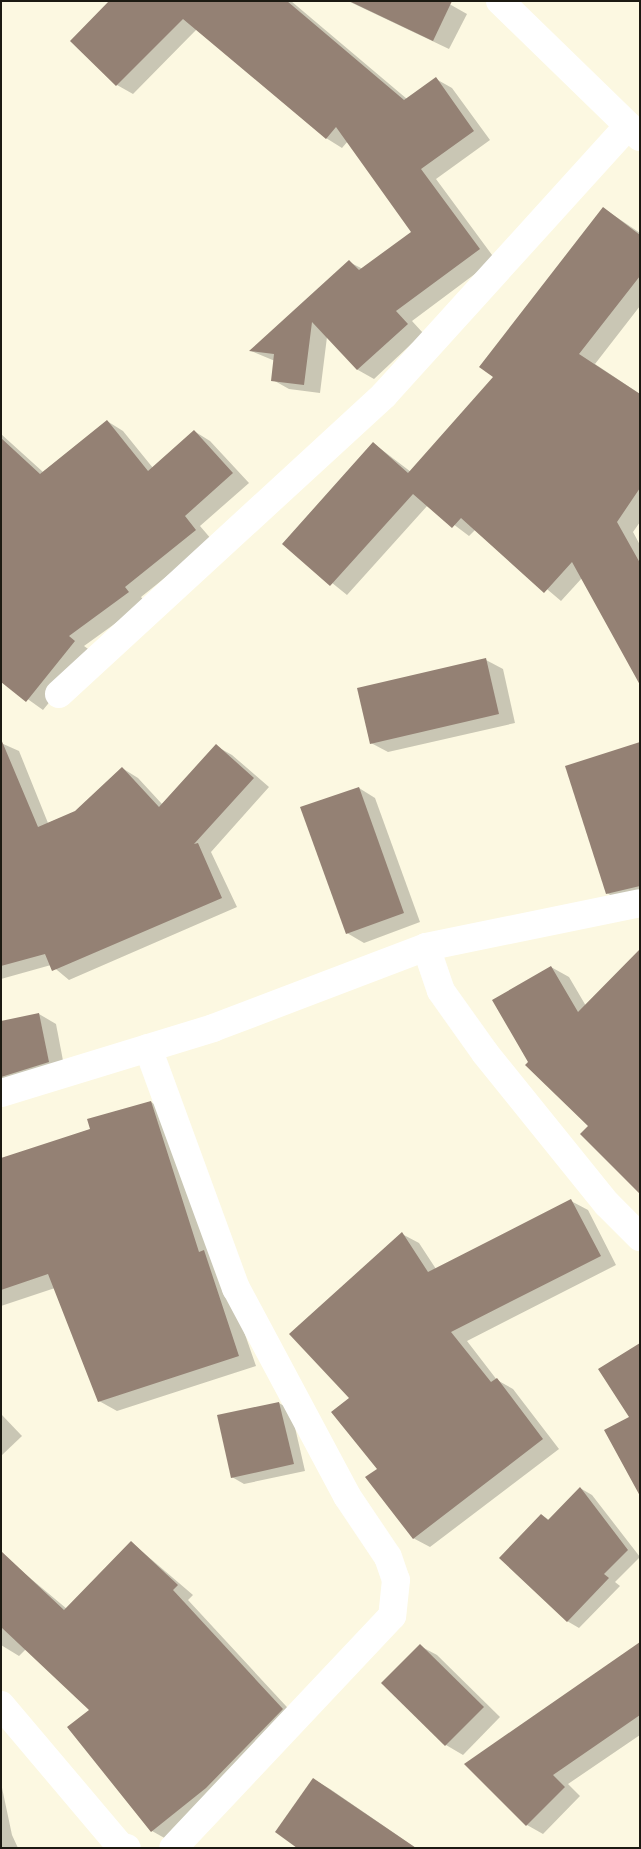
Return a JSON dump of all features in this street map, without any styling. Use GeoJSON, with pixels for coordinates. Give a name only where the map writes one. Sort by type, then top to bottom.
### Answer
{"type":"FeatureCollection","features":[{"type":"Feature","properties":{"kind":"street"},"geometry":{"type":"LineString","coordinates":[[59,694],[384,395],[634,132],[500,1]]}},
{"type":"Feature","properties":{"kind":"street"},"geometry":{"type":"LineString","coordinates":[[1,1093],[148,1048],[426,947],[640,903]]}},
{"type":"Feature","properties":{"kind":"street"},"geometry":{"type":"LineString","coordinates":[[426,947],[441,991],[485,1053],[607,1204],[640,1238]]}},
{"type":"Feature","properties":{"kind":"street"},"geometry":{"type":"LineString","coordinates":[[148,1048],[236,1288],[347,1496],[388,1556],[396,1580],[392,1616],[223,1800],[173,1848]]}},
{"type":"Feature","properties":{"kind":"street"},"geometry":{"type":"LineString","coordinates":[[1,1705],[111,1843]]}},
{"type":"Feature","properties":{"kind":"building"},"geometry":{"type":"Polygon","coordinates":[[[109,1],[287,1],[404,100],[436,77],[474,131],[421,169],[480,249],[396,311],[408,324],[357,370],[312,322],[304,385],[271,381],[274,354],[249,351],[349,260],[359,270],[411,232],[336,127],[326,139],[183,19],[116,86],[70,41],[109,1]]]}},
{"type":"Feature","properties":{"kind":"building"},"geometry":{"type":"Polygon","coordinates":[[[349,1],[452,1],[433,41],[349,1]]]}},
{"type":"Feature","properties":{"kind":"building"},"geometry":{"type":"Polygon","coordinates":[[[603,207],[640,235],[640,276],[579,354],[640,394],[640,488],[617,522],[640,563],[640,685],[572,562],[544,593],[461,518],[452,528],[413,494],[330,586],[282,544],[373,442],[408,473],[493,377],[479,367],[603,207]]]}},
{"type":"Feature","properties":{"kind":"building"},"geometry":{"type":"Polygon","coordinates":[[[107,420],[148,471],[194,430],[233,473],[185,516],[196,530],[125,587],[129,592],[69,636],[75,641],[26,702],[1,682],[1,438],[40,474],[107,420]]]}},
{"type":"Feature","properties":{"kind":"building"},"geometry":{"type":"Polygon","coordinates":[[[486,658],[499,714],[370,744],[357,688],[486,658]]]}},
{"type":"Feature","properties":{"kind":"building"},"geometry":{"type":"Polygon","coordinates":[[[1,739],[38,827],[75,811],[122,767],[159,807],[216,744],[254,778],[194,844],[198,843],[222,898],[52,971],[45,954],[1,966],[1,739]]]}},
{"type":"Feature","properties":{"kind":"building"},"geometry":{"type":"Polygon","coordinates":[[[640,742],[640,886],[606,894],[565,766],[640,742]]]}},
{"type":"Feature","properties":{"kind":"building"},"geometry":{"type":"Polygon","coordinates":[[[359,787],[404,913],[346,934],[300,807],[359,787]]]}},
{"type":"Feature","properties":{"kind":"building"},"geometry":{"type":"Polygon","coordinates":[[[640,949],[640,1194],[580,1134],[588,1126],[525,1065],[528,1062],[492,1000],[551,966],[578,1012],[640,949]]]}},
{"type":"Feature","properties":{"kind":"building"},"geometry":{"type":"Polygon","coordinates":[[[39,1013],[49,1062],[1,1077],[1,1021],[39,1013]]]}},
{"type":"Feature","properties":{"kind":"building"},"geometry":{"type":"Polygon","coordinates":[[[151,1101],[199,1252],[204,1250],[239,1356],[98,1402],[48,1274],[1,1290],[1,1158],[90,1129],[87,1119],[151,1101]]]}},
{"type":"Feature","properties":{"kind":"building"},"geometry":{"type":"Polygon","coordinates":[[[571,1199],[601,1256],[451,1332],[491,1382],[497,1378],[543,1439],[413,1539],[365,1477],[377,1469],[331,1412],[349,1398],[289,1334],[402,1232],[428,1272],[571,1199]]]}},
{"type":"Feature","properties":{"kind":"building"},"geometry":{"type":"Polygon","coordinates":[[[640,1343],[640,1496],[604,1430],[629,1417],[598,1369],[640,1343]]]}},
{"type":"Feature","properties":{"kind":"building"},"geometry":{"type":"Polygon","coordinates":[[[279,1402],[294,1464],[231,1478],[217,1415],[279,1402]]]}},
{"type":"Feature","properties":{"kind":"building"},"geometry":{"type":"Polygon","coordinates":[[[580,1487],[628,1550],[604,1574],[609,1578],[567,1622],[499,1558],[541,1514],[548,1520],[580,1487]]]}},
{"type":"Feature","properties":{"kind":"building"},"geometry":{"type":"Polygon","coordinates":[[[131,1541],[178,1585],[173,1590],[283,1709],[206,1788],[151,1832],[67,1727],[89,1710],[1,1627],[1,1551],[64,1610],[131,1541]]]}},
{"type":"Feature","properties":{"kind":"building"},"geometry":{"type":"Polygon","coordinates":[[[640,1642],[640,1715],[553,1775],[565,1787],[526,1826],[464,1764],[640,1642]]]}},
{"type":"Feature","properties":{"kind":"building"},"geometry":{"type":"Polygon","coordinates":[[[420,1644],[484,1707],[445,1746],[381,1683],[420,1644]]]}},
{"type":"Feature","properties":{"kind":"building"},"geometry":{"type":"Polygon","coordinates":[[[313,1778],[416,1848],[297,1848],[275,1832],[313,1778]]]}}]}
